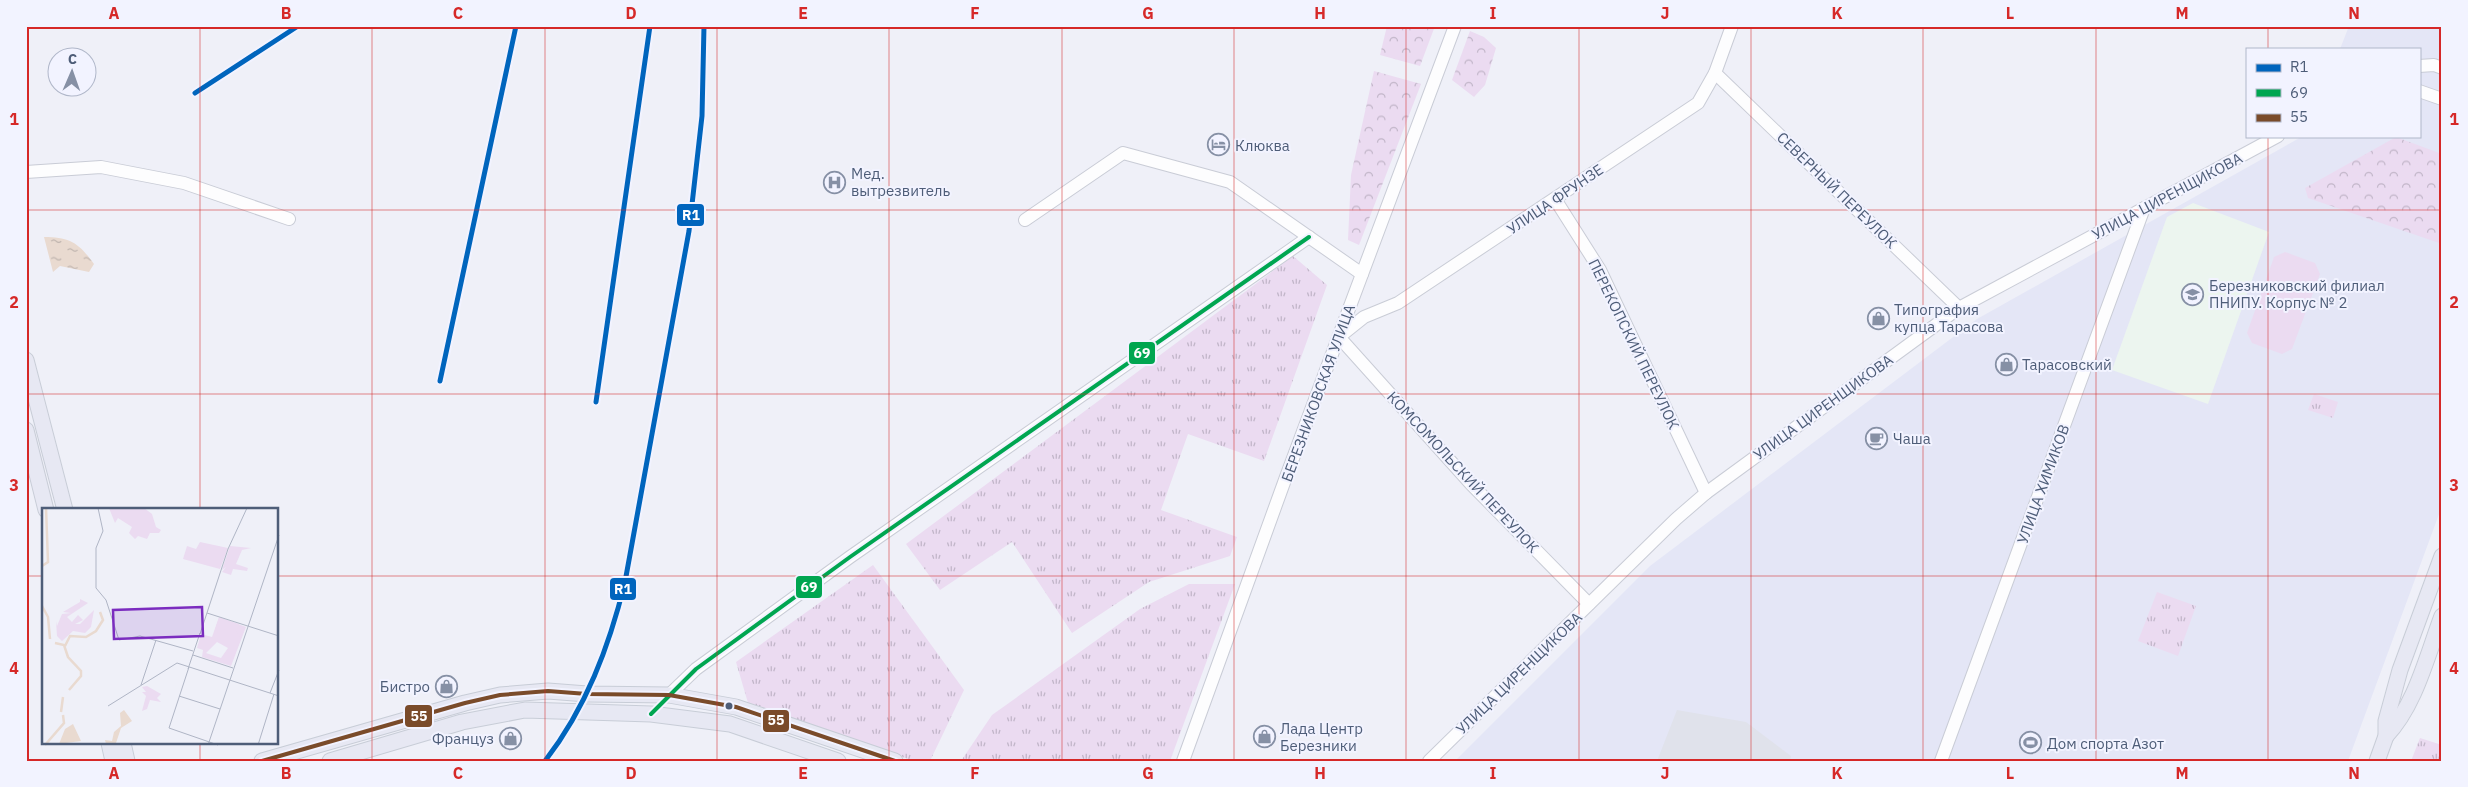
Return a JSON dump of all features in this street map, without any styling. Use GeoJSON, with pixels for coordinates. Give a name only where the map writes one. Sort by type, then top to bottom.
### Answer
{"type":"FeatureCollection","features":[{"type":"Feature","properties":{"kind":"main road"},"geometry":{"type":"LineString","coordinates":[[26,360],[64,508]]}},
{"type":"Feature","properties":{"kind":"main road"},"geometry":{"type":"LineString","coordinates":[[26,430],[46,508]]}},
{"type":"Feature","properties":{"kind":"main road"},"geometry":{"type":"LineString","coordinates":[[2377,761],[2386,736],[2386,721],[2400,670],[2442,556]]}},
{"type":"Feature","properties":{"kind":"main road"},"geometry":{"type":"LineString","coordinates":[[2386,736],[2398,724],[2420,677],[2442,616]]}},
{"type":"Feature","properties":{"kind":"main road"},"geometry":{"type":"LineString","coordinates":[[262,761],[465,703],[523,692],[669,695],[736,707],[895,761]]}},
{"type":"Feature","properties":{"kind":"main road"},"geometry":{"type":"LineString","coordinates":[[651,714],[669,695]]}},
{"type":"Feature","properties":{"kind":"main road"},"geometry":{"type":"LineString","coordinates":[[330,761],[462,722],[525,710],[651,714],[730,724],[838,761]]}},
{"type":"Feature","properties":{"kind":"main road"},"geometry":{"type":"LineString","coordinates":[[108,744],[113,761]]}},
{"type":"Feature","properties":{"kind":"main road"},"geometry":{"type":"LineString","coordinates":[[123,744],[127,761]]}},
{"type":"Feature","properties":{"kind":"street","name":"БЕРЕЗНИКОВСКАЯ УЛИЦА"},"geometry":{"type":"LineString","coordinates":[[1183,761],[1455,26]]}},
{"type":"Feature","properties":{"kind":"street","name":"УЛИЦА ФРУНЗЕ"},"geometry":{"type":"LineString","coordinates":[[1339,337],[1364,317],[1398,303],[1698,103],[1715,73],[1732,26]]}},
{"type":"Feature","properties":{"kind":"street"},"geometry":{"type":"LineString","coordinates":[[2420,66],[2438,66]]}},
{"type":"Feature","properties":{"kind":"street","name":"СЕВЕРНЫЙ ПЕРЕУЛОК"},"geometry":{"type":"LineString","coordinates":[[1715,73],[1959,308]]}},
{"type":"Feature","properties":{"kind":"street"},"geometry":{"type":"LineString","coordinates":[[2420,91],[2442,99]]}},
{"type":"Feature","properties":{"kind":"street","name":"УЛИЦА ЦИРЕНЩИКОВА"},"geometry":{"type":"LineString","coordinates":[[1428,761],[1706,493],[1959,308],[2274,138]]}},
{"type":"Feature","properties":{"kind":"street"},"geometry":{"type":"LineString","coordinates":[[1024,220],[1123,153],[1230,182],[1362,274]]}},
{"type":"Feature","properties":{"kind":"street"},"geometry":{"type":"LineString","coordinates":[[26,172],[101,167],[184,183],[289,219]]}},
{"type":"Feature","properties":{"kind":"street","name":"ПЕРЕКОПСКИЙ ПЕРЕУЛОК"},"geometry":{"type":"LineString","coordinates":[[1555,199],[1600,270],[1706,493]]}},
{"type":"Feature","properties":{"kind":"street","name":"УЛИЦА ХИМИКОВ"},"geometry":{"type":"LineString","coordinates":[[1941,761],[2144,208]]}},
{"type":"Feature","properties":{"kind":"street"},"geometry":{"type":"LineString","coordinates":[[669,695],[696,670],[850,558],[1308,237]]}},
{"type":"Feature","properties":{"kind":"street","name":"КОМСОМОЛЬСКИЙ ПЕРЕУЛОК"},"geometry":{"type":"LineString","coordinates":[[1339,337],[1471,484],[1589,604]]}},
{"type":"Feature","properties":{"kind":"shaded area"},"geometry":{"type":"Polygon","coordinates":[[[2349,26],[2442,26],[2442,506],[2348,761],[1455,761],[1650,566],[1977,319],[2299,138],[2420,138],[2420,48],[2340,48],[2349,26]]]}},
{"type":"Feature","properties":{"kind":"shaded area","name":"Березниковский филиал ПНИПУ. Корпус № 2"},"geometry":{"type":"Polygon","coordinates":[[[2193,203],[2269,232],[2208,404],[2112,370],[2167,217],[2193,203]]]}},
{"type":"Feature","properties":{"kind":"shaded area"},"geometry":{"type":"Polygon","coordinates":[[[1677,710],[1746,722],[1791,756],[1790,761],[1657,761],[1677,710]]]}},
{"type":"Feature","properties":{"kind":"green space"},"geometry":{"type":"Polygon","coordinates":[[[1387,26],[1435,26],[1420,66],[1380,55],[1387,26]]]}},
{"type":"Feature","properties":{"kind":"green space"},"geometry":{"type":"Polygon","coordinates":[[[1470,31],[1484,37],[1496,48],[1485,85],[1474,97],[1452,80],[1470,31]]]}},
{"type":"Feature","properties":{"kind":"green space"},"geometry":{"type":"Polygon","coordinates":[[[1374,71],[1421,84],[1359,245],[1348,240],[1351,175],[1374,71]]]}},
{"type":"Feature","properties":{"kind":"green space"},"geometry":{"type":"Polygon","coordinates":[[[2394,138],[2442,154],[2442,244],[2308,198],[2305,188],[2394,138]]]}},
{"type":"Feature","properties":{"kind":"green space"},"geometry":{"type":"Polygon","coordinates":[[[2285,252],[2315,263],[2320,274],[2292,349],[2282,354],[2252,343],[2247,333],[2274,257],[2285,252]]]}},
{"type":"Feature","properties":{"kind":"green space"},"geometry":{"type":"Polygon","coordinates":[[[1293,256],[1327,285],[1264,461],[1188,434],[1161,510],[1237,537],[1230,556],[1149,582],[1072,633],[1012,542],[940,590],[906,544],[1293,256]]]}},
{"type":"Feature","properties":{"kind":"green space"},"geometry":{"type":"Polygon","coordinates":[[[2314,394],[2338,402],[2333,418],[2308,410],[2314,394]]]}},
{"type":"Feature","properties":{"kind":"green space"},"geometry":{"type":"Polygon","coordinates":[[[873,565],[964,690],[930,761],[914,761],[748,703],[736,662],[873,565]]]}},
{"type":"Feature","properties":{"kind":"green space"},"geometry":{"type":"Polygon","coordinates":[[[1189,584],[1235,584],[1170,761],[961,761],[992,715],[1140,609],[1189,584]]]}},
{"type":"Feature","properties":{"kind":"green space"},"geometry":{"type":"Polygon","coordinates":[[[2157,592],[2196,606],[2178,656],[2138,641],[2157,592]]]}},
{"type":"Feature","properties":{"kind":"green space"},"geometry":{"type":"Polygon","coordinates":[[[2420,738],[2442,745],[2442,761],[2411,761],[2420,738]]]}},
{"type":"Feature","properties":{"kind":"water"},"geometry":{"type":"Polygon","coordinates":[[[44,237],[61,238],[78,246],[94,264],[89,272],[60,266],[53,272],[44,237]]]}},
{"type":"Feature","properties":{"kind":"transit line","name":"R1"},"geometry":{"type":"LineString","coordinates":[[195,93],[298,26]]}},
{"type":"Feature","properties":{"kind":"transit line","name":"R1"},"geometry":{"type":"LineString","coordinates":[[440,381],[516,26]]}},
{"type":"Feature","properties":{"kind":"transit line","name":"R1"},"geometry":{"type":"LineString","coordinates":[[596,402],[650,26]]}},
{"type":"Feature","properties":{"kind":"transit line","name":"R1"},"geometry":{"type":"LineString","coordinates":[[545,761],[573,720],[594,676],[612,630],[625,582],[689,231],[702,116],[704,26]]}},
{"type":"Feature","properties":{"kind":"transit line","name":"69"},"geometry":{"type":"LineString","coordinates":[[651,714],[696,669],[850,557],[1309,237]]}},
{"type":"Feature","properties":{"kind":"transit line","name":"55"},"geometry":{"type":"LineString","coordinates":[[262,761],[465,703],[500,695],[548,691],[587,694],[669,695],[736,707],[895,761]]}},
{"type":"Feature","properties":{"kind":"place","name":"Клюква"},"geometry":{"type":"Point","coordinates":[1219,145]}},
{"type":"Feature","properties":{"kind":"place","name":"Мед. вытрезвитель"},"geometry":{"type":"Point","coordinates":[835,182]}},
{"type":"Feature","properties":{"kind":"place","name":"Березниковский филиал ПНИПУ. Корпус № 2"},"geometry":{"type":"Point","coordinates":[2193,294]}},
{"type":"Feature","properties":{"kind":"place","name":"Типография купца Тарасова"},"geometry":{"type":"Point","coordinates":[1878,318]}},
{"type":"Feature","properties":{"kind":"place","name":"Тарасовский"},"geometry":{"type":"Point","coordinates":[2006,364]}},
{"type":"Feature","properties":{"kind":"place","name":"Чаша"},"geometry":{"type":"Point","coordinates":[1877,438]}},
{"type":"Feature","properties":{"kind":"place","name":"Бистро"},"geometry":{"type":"Point","coordinates":[446,686]}},
{"type":"Feature","properties":{"kind":"place","name":"Лада Центр Березники"},"geometry":{"type":"Point","coordinates":[1264,737]}},
{"type":"Feature","properties":{"kind":"place","name":"Француз"},"geometry":{"type":"Point","coordinates":[510,738]}},
{"type":"Feature","properties":{"kind":"place","name":"Дом спорта Азот"},"geometry":{"type":"Point","coordinates":[2031,743]}}]}
